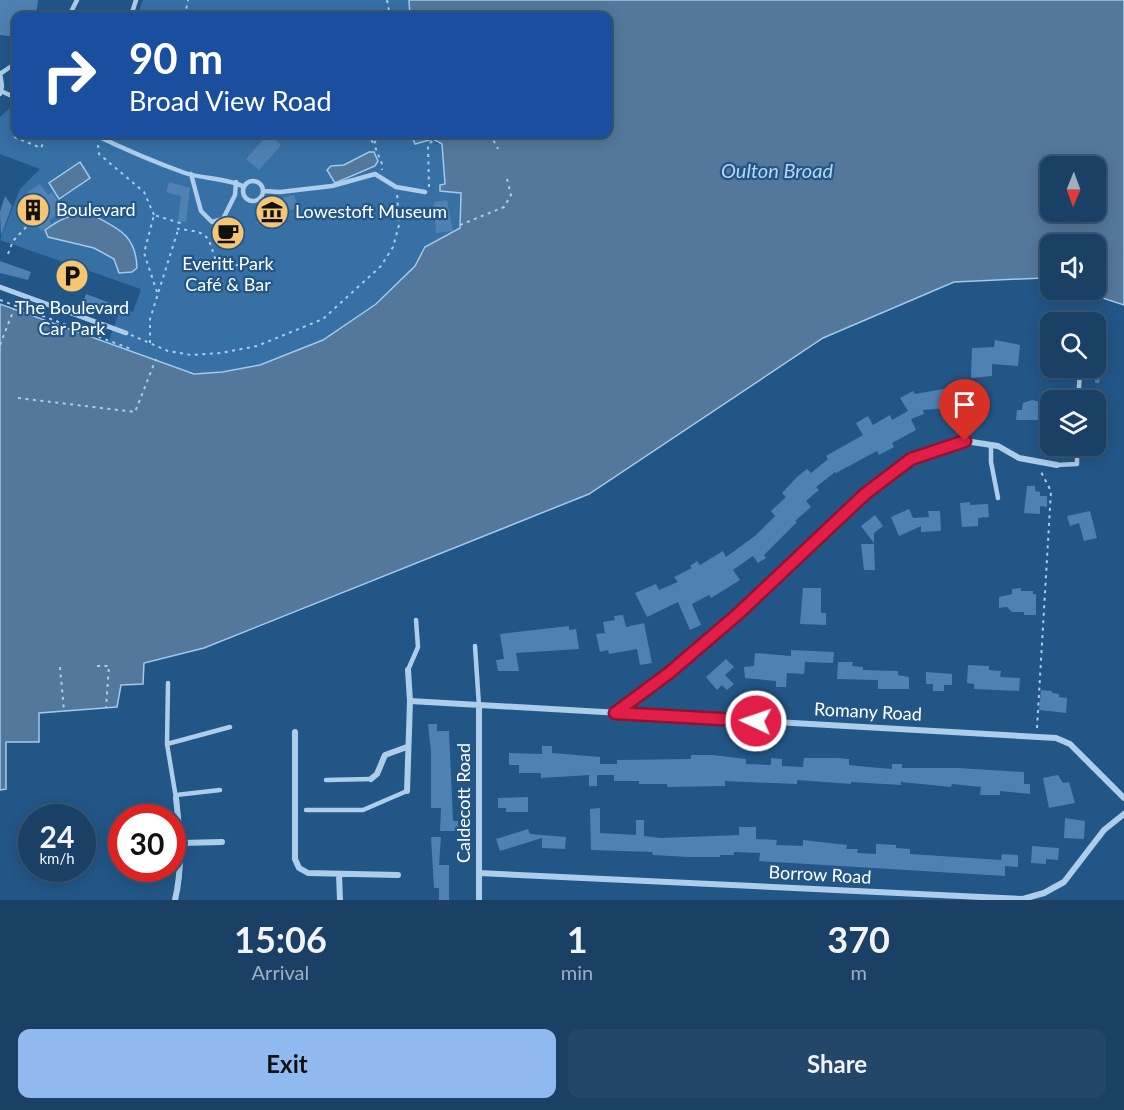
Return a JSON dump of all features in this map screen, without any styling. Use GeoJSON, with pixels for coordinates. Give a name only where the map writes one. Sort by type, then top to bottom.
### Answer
{"type":"FeatureCollection","features":[{"type":"Feature","properties":{"kind":"street"},"geometry":{"type":"LineString","coordinates":[[0,287],[126,333]]}},
{"type":"Feature","properties":{"kind":"street"},"geometry":{"type":"LineString","coordinates":[[615,713],[669,673],[730,621],[865,494],[911,459],[965,441],[992,445],[1019,458],[1057,465]]}},
{"type":"Feature","properties":{"kind":"street"},"geometry":{"type":"LineString","coordinates":[[407,791],[410,700],[408,670]]}},
{"type":"Feature","properties":{"kind":"street","name":"Romany Road"},"geometry":{"type":"LineString","coordinates":[[410,700],[479,706],[1056,738],[1070,744],[1124,798]]}},
{"type":"Feature","properties":{"kind":"street","name":"Caldecott Road"},"geometry":{"type":"LineString","coordinates":[[478,900],[479,706]]}},
{"type":"Feature","properties":{"kind":"street"},"geometry":{"type":"LineString","coordinates":[[295,732],[295,859],[299,868],[308,873],[398,875]]}},
{"type":"Feature","properties":{"kind":"street"},"geometry":{"type":"LineString","coordinates":[[371,778],[377,774],[385,755],[407,747]]}},
{"type":"Feature","properties":{"kind":"street"},"geometry":{"type":"LineString","coordinates":[[176,797],[177,804]]}},
{"type":"Feature","properties":{"kind":"street","name":"Borrow Road"},"geometry":{"type":"LineString","coordinates":[[479,873],[1023,899],[1044,893],[1064,882],[1104,830],[1124,814]]}},
{"type":"Feature","properties":{"kind":"street"},"geometry":{"type":"LineString","coordinates":[[186,843],[222,842]]}},
{"type":"Feature","properties":{"kind":"street"},"geometry":{"type":"LineString","coordinates":[[339,874],[340,900]]}},
{"type":"Feature","properties":{"kind":"street"},"geometry":{"type":"LineString","coordinates":[[175,900],[179,882]]}},
{"type":"Feature","properties":{"kind":"lane"},"geometry":{"type":"LineString","coordinates":[[0,73],[1,93]]}},
{"type":"Feature","properties":{"kind":"lane"},"geometry":{"type":"LineString","coordinates":[[102,138],[191,174],[209,180],[236,182],[244,187]]}},
{"type":"Feature","properties":{"kind":"lane"},"geometry":{"type":"LineString","coordinates":[[191,174],[197,201],[205,218],[212,222],[223,219],[235,195],[236,182]]}},
{"type":"Feature","properties":{"kind":"lane"},"geometry":{"type":"LineString","coordinates":[[263,191],[280,192],[333,186],[375,174],[396,187],[427,192]]}},
{"type":"Feature","properties":{"kind":"lane"},"geometry":{"type":"LineString","coordinates":[[255,181],[261,184],[263,191],[259,199],[249,200],[243,193],[244,187],[249,182],[255,181]]}},
{"type":"Feature","properties":{"kind":"lane"},"geometry":{"type":"LineString","coordinates":[[992,445],[991,462],[998,498]]}},
{"type":"Feature","properties":{"kind":"lane"},"geometry":{"type":"LineString","coordinates":[[1057,465],[1077,464],[1077,456]]}},
{"type":"Feature","properties":{"kind":"lane"},"geometry":{"type":"LineString","coordinates":[[408,670],[418,647],[416,620]]}},
{"type":"Feature","properties":{"kind":"lane"},"geometry":{"type":"LineString","coordinates":[[475,646],[479,706]]}},
{"type":"Feature","properties":{"kind":"lane"},"geometry":{"type":"LineString","coordinates":[[168,682],[167,744],[176,797],[220,790]]}},
{"type":"Feature","properties":{"kind":"lane"},"geometry":{"type":"LineString","coordinates":[[167,744],[230,727]]}},
{"type":"Feature","properties":{"kind":"lane"},"geometry":{"type":"LineString","coordinates":[[326,780],[371,778]]}},
{"type":"Feature","properties":{"kind":"lane"},"geometry":{"type":"LineString","coordinates":[[306,810],[363,810],[407,791]]}},
{"type":"Feature","properties":{"kind":"path"},"geometry":{"type":"LineString","coordinates":[[17,138],[41,148],[45,138],[54,138]]}},
{"type":"Feature","properties":{"kind":"path"},"geometry":{"type":"LineString","coordinates":[[96,138],[99,154],[144,192],[154,215],[144,253],[157,292]]}},
{"type":"Feature","properties":{"kind":"path"},"geometry":{"type":"LineString","coordinates":[[370,138],[382,164]]}},
{"type":"Feature","properties":{"kind":"path"},"geometry":{"type":"LineString","coordinates":[[374,144],[377,138]]}},
{"type":"Feature","properties":{"kind":"path"},"geometry":{"type":"LineString","coordinates":[[427,192],[428,144],[438,138]]}},
{"type":"Feature","properties":{"kind":"path"},"geometry":{"type":"LineString","coordinates":[[492,138],[498,148]]}},
{"type":"Feature","properties":{"kind":"path"},"geometry":{"type":"LineString","coordinates":[[460,225],[504,207],[511,195],[507,179]]}},
{"type":"Feature","properties":{"kind":"path"},"geometry":{"type":"LineString","coordinates":[[126,333],[168,351],[191,355],[222,353],[257,346],[323,319],[381,266],[393,247],[399,225],[396,187]]}},
{"type":"Feature","properties":{"kind":"path"},"geometry":{"type":"LineString","coordinates":[[150,343],[150,319],[180,223],[154,215]]}},
{"type":"Feature","properties":{"kind":"path"},"geometry":{"type":"LineString","coordinates":[[8,254],[13,241],[29,224]]}},
{"type":"Feature","properties":{"kind":"path"},"geometry":{"type":"LineString","coordinates":[[178,229],[201,231],[207,236],[218,267],[226,269],[243,263]]}},
{"type":"Feature","properties":{"kind":"path"},"geometry":{"type":"LineString","coordinates":[[0,300],[130,349]]}},
{"type":"Feature","properties":{"kind":"path"},"geometry":{"type":"LineString","coordinates":[[0,345],[14,309]]}},
{"type":"Feature","properties":{"kind":"path"},"geometry":{"type":"LineString","coordinates":[[18,398],[135,412],[156,359]]}},
{"type":"Feature","properties":{"kind":"path"},"geometry":{"type":"LineString","coordinates":[[1033,461],[1047,480],[1050,491],[1037,737]]}},
{"type":"Feature","properties":{"kind":"path"},"geometry":{"type":"LineString","coordinates":[[60,666],[64,711]]}},
{"type":"Feature","properties":{"kind":"path"},"geometry":{"type":"LineString","coordinates":[[97,666],[109,666],[106,708]]}},
{"type":"Feature","properties":{"kind":"shaded area"},"geometry":{"type":"Polygon","coordinates":[[[143,0],[409,0],[410,12],[138,12],[143,0]]]}},
{"type":"Feature","properties":{"kind":"shaded area"},"geometry":{"type":"Polygon","coordinates":[[[12,106],[12,138],[413,138],[415,144],[433,139],[437,144],[442,143],[445,185],[461,192],[461,228],[425,247],[415,266],[376,304],[323,340],[260,365],[222,372],[194,374],[108,343],[121,307],[133,312],[141,289],[0,240],[20,189],[40,169],[0,154],[0,117],[12,106]]]}},
{"type":"Feature","properties":{"kind":"water","name":"Oulton Broad"},"geometry":{"type":"Polygon","coordinates":[[[409,0],[1124,0],[1124,305],[1106,299],[1106,234],[1040,234],[1040,278],[954,282],[823,338],[589,494],[204,648],[144,663],[143,684],[121,685],[117,707],[39,713],[39,742],[6,742],[6,789],[0,790],[0,304],[194,374],[222,372],[260,365],[323,340],[376,304],[415,266],[425,247],[460,228],[461,193],[440,191],[440,185],[445,184],[442,144],[433,139],[415,144],[413,138],[612,138],[612,12],[410,12],[409,0]]]}},
{"type":"Feature","properties":{"kind":"water"},"geometry":{"type":"Polygon","coordinates":[[[369,152],[374,152],[378,161],[375,166],[335,183],[327,170],[331,166],[344,165],[369,152]]]}},
{"type":"Feature","properties":{"kind":"water"},"geometry":{"type":"Polygon","coordinates":[[[80,162],[90,178],[59,199],[49,183],[80,162]]]}},
{"type":"Feature","properties":{"kind":"water"},"geometry":{"type":"Polygon","coordinates":[[[89,213],[116,228],[128,239],[136,256],[137,268],[132,272],[119,273],[114,259],[94,248],[48,237],[45,230],[56,223],[71,216],[89,213]]]}},
{"type":"Feature","properties":{"kind":"building"},"geometry":{"type":"Polygon","coordinates":[[[0,0],[38,0],[36,12],[12,12],[12,36],[0,35],[0,0]]]}},
{"type":"Feature","properties":{"kind":"building"},"geometry":{"type":"Polygon","coordinates":[[[264,138],[273,138],[281,145],[259,170],[246,159],[264,138]]]}},
{"type":"Feature","properties":{"kind":"building"},"geometry":{"type":"Polygon","coordinates":[[[169,182],[190,188],[186,222],[178,221],[181,196],[166,192],[169,182]]]}},
{"type":"Feature","properties":{"kind":"building"},"geometry":{"type":"Polygon","coordinates":[[[40,184],[48,195],[52,192],[64,211],[49,220],[51,224],[41,231],[23,203],[31,198],[27,192],[40,184]]]}},
{"type":"Feature","properties":{"kind":"building","name":"Lowestoft Museum"},"geometry":{"type":"Polygon","coordinates":[[[294,195],[298,207],[277,215],[281,226],[270,230],[266,220],[256,224],[264,203],[294,195]]]}},
{"type":"Feature","properties":{"kind":"building"},"geometry":{"type":"Polygon","coordinates":[[[5,196],[12,206],[1,236],[0,212],[5,196]]]}},
{"type":"Feature","properties":{"kind":"building"},"geometry":{"type":"Polygon","coordinates":[[[447,200],[453,231],[436,233],[434,202],[447,200]]]}},
{"type":"Feature","properties":{"kind":"building","name":"Everitt Park Café & Bar"},"geometry":{"type":"Polygon","coordinates":[[[238,223],[242,235],[218,244],[213,232],[238,223]]]}},
{"type":"Feature","properties":{"kind":"building"},"geometry":{"type":"Polygon","coordinates":[[[0,261],[31,272],[28,280],[0,273],[0,261]]]}},
{"type":"Feature","properties":{"kind":"building"},"geometry":{"type":"Polygon","coordinates":[[[86,294],[121,307],[118,315],[103,310],[102,313],[94,310],[96,307],[83,302],[86,294]]]}},
{"type":"Feature","properties":{"kind":"building"},"geometry":{"type":"Polygon","coordinates":[[[995,340],[1020,345],[1018,366],[992,364],[992,376],[971,378],[972,348],[994,347],[995,340]]]}},
{"type":"Feature","properties":{"kind":"building"},"geometry":{"type":"Polygon","coordinates":[[[967,385],[970,406],[923,410],[924,414],[911,419],[916,430],[892,443],[894,447],[879,455],[877,451],[835,472],[816,487],[819,490],[806,501],[811,507],[764,555],[766,558],[758,563],[753,556],[733,570],[740,580],[711,598],[709,595],[692,604],[701,625],[690,630],[678,602],[647,617],[635,593],[656,584],[659,590],[678,582],[674,577],[692,568],[690,566],[697,561],[700,565],[723,551],[726,557],[755,536],[775,516],[771,511],[786,497],[782,493],[797,477],[807,469],[811,473],[828,459],[826,456],[863,435],[856,423],[868,416],[873,425],[890,415],[892,420],[908,411],[900,398],[913,391],[915,394],[967,385]]]}},
{"type":"Feature","properties":{"kind":"building"},"geometry":{"type":"Polygon","coordinates":[[[1032,400],[1040,402],[1040,420],[1016,420],[1017,410],[1022,410],[1023,403],[1032,400]]]}},
{"type":"Feature","properties":{"kind":"building"},"geometry":{"type":"Polygon","coordinates":[[[1027,486],[1035,486],[1035,491],[1040,492],[1040,496],[1047,496],[1047,507],[1040,506],[1040,514],[1024,513],[1027,486]]]}},
{"type":"Feature","properties":{"kind":"building"},"geometry":{"type":"Polygon","coordinates":[[[970,502],[970,505],[988,504],[989,517],[978,518],[978,526],[962,527],[960,503],[970,502]]]}},
{"type":"Feature","properties":{"kind":"building"},"geometry":{"type":"Polygon","coordinates":[[[909,509],[913,518],[929,517],[928,511],[940,511],[941,531],[921,532],[921,526],[899,536],[891,517],[909,509]]]}},
{"type":"Feature","properties":{"kind":"building"},"geometry":{"type":"Polygon","coordinates":[[[1090,511],[1097,538],[1084,541],[1079,523],[1070,526],[1067,516],[1090,511]]]}},
{"type":"Feature","properties":{"kind":"building"},"geometry":{"type":"Polygon","coordinates":[[[875,515],[883,526],[874,533],[874,543],[861,526],[875,515]]]}},
{"type":"Feature","properties":{"kind":"building"},"geometry":{"type":"Polygon","coordinates":[[[861,544],[874,544],[875,570],[864,570],[861,544]]]}},
{"type":"Feature","properties":{"kind":"building"},"geometry":{"type":"Polygon","coordinates":[[[803,588],[821,588],[821,613],[826,613],[826,625],[800,624],[803,588]]]}},
{"type":"Feature","properties":{"kind":"building"},"geometry":{"type":"Polygon","coordinates":[[[1021,588],[1021,591],[1033,591],[1033,594],[1036,594],[1036,615],[1012,612],[1007,607],[999,608],[999,597],[1012,594],[1012,589],[1021,588]]]}},
{"type":"Feature","properties":{"kind":"building"},"geometry":{"type":"Polygon","coordinates":[[[623,615],[626,627],[644,623],[652,663],[640,665],[637,649],[609,654],[608,650],[600,652],[596,634],[605,633],[603,622],[615,620],[614,616],[623,615]]]}},
{"type":"Feature","properties":{"kind":"building"},"geometry":{"type":"Polygon","coordinates":[[[569,626],[569,630],[576,629],[579,649],[516,653],[519,671],[498,671],[496,660],[504,659],[500,634],[569,626]]]}},
{"type":"Feature","properties":{"kind":"building"},"geometry":{"type":"Polygon","coordinates":[[[791,650],[834,652],[833,663],[805,662],[804,674],[787,673],[786,687],[776,687],[776,681],[745,678],[744,667],[754,666],[755,653],[791,656],[791,650]]]}},
{"type":"Feature","properties":{"kind":"building"},"geometry":{"type":"Polygon","coordinates":[[[726,659],[734,667],[725,675],[734,684],[727,690],[722,685],[717,690],[706,677],[726,659]]]}},
{"type":"Feature","properties":{"kind":"building"},"geometry":{"type":"Polygon","coordinates":[[[838,662],[853,662],[852,666],[863,667],[863,670],[898,671],[898,675],[909,677],[909,689],[878,689],[878,680],[837,679],[838,662]]]}},
{"type":"Feature","properties":{"kind":"building"},"geometry":{"type":"Polygon","coordinates":[[[968,665],[989,666],[989,670],[1001,671],[1000,677],[1020,678],[1019,691],[974,689],[974,684],[967,683],[968,665]]]}},
{"type":"Feature","properties":{"kind":"building"},"geometry":{"type":"Polygon","coordinates":[[[926,672],[952,674],[952,685],[944,685],[944,691],[933,691],[933,684],[926,684],[926,672]]]}},
{"type":"Feature","properties":{"kind":"building"},"geometry":{"type":"Polygon","coordinates":[[[1041,690],[1052,691],[1052,693],[1059,694],[1059,697],[1067,698],[1066,713],[1039,710],[1041,690]]]}},
{"type":"Feature","properties":{"kind":"building"},"geometry":{"type":"Polygon","coordinates":[[[428,724],[437,724],[437,731],[449,731],[453,821],[458,821],[458,831],[440,831],[441,808],[431,808],[431,752],[428,724]]]}},
{"type":"Feature","properties":{"kind":"building"},"geometry":{"type":"Polygon","coordinates":[[[542,746],[552,746],[552,753],[600,757],[600,764],[617,764],[617,760],[691,759],[691,755],[712,755],[746,759],[746,764],[771,765],[771,758],[782,759],[782,766],[803,767],[804,758],[838,758],[849,759],[849,765],[892,769],[892,764],[902,764],[902,768],[958,768],[1024,772],[1024,784],[1030,784],[1030,794],[1000,791],[1000,795],[980,795],[981,787],[952,784],[951,787],[901,782],[901,785],[797,780],[797,784],[725,781],[725,786],[667,787],[667,784],[614,781],[614,775],[597,775],[597,786],[589,786],[589,775],[541,778],[541,773],[519,773],[519,765],[509,765],[509,753],[542,754],[542,746]]]}},
{"type":"Feature","properties":{"kind":"building"},"geometry":{"type":"Polygon","coordinates":[[[1058,775],[1063,783],[1069,782],[1075,803],[1049,808],[1043,778],[1058,775]]]}},
{"type":"Feature","properties":{"kind":"building"},"geometry":{"type":"Polygon","coordinates":[[[528,797],[528,812],[506,812],[506,808],[498,808],[498,798],[528,797]]]}},
{"type":"Feature","properties":{"kind":"building"},"geometry":{"type":"Polygon","coordinates":[[[600,808],[600,833],[636,835],[636,820],[644,820],[644,836],[661,838],[739,835],[739,827],[756,827],[756,839],[777,840],[776,845],[803,846],[803,840],[847,845],[846,849],[858,849],[857,853],[876,854],[876,844],[896,845],[896,848],[910,849],[910,854],[1001,860],[1002,854],[1018,855],[1018,867],[1005,866],[1005,876],[759,861],[760,853],[734,852],[734,855],[720,855],[720,857],[688,857],[653,855],[652,852],[591,850],[590,809],[600,808]]]}},
{"type":"Feature","properties":{"kind":"building"},"geometry":{"type":"Polygon","coordinates":[[[1065,818],[1085,821],[1084,839],[1064,838],[1065,818]]]}},
{"type":"Feature","properties":{"kind":"building"},"geometry":{"type":"Polygon","coordinates":[[[528,829],[530,834],[566,837],[565,849],[542,848],[542,838],[500,851],[496,839],[528,829]]]}},
{"type":"Feature","properties":{"kind":"building"},"geometry":{"type":"Polygon","coordinates":[[[431,837],[441,837],[439,865],[449,865],[449,900],[439,900],[439,888],[434,888],[431,837]]]}},
{"type":"Feature","properties":{"kind":"building"},"geometry":{"type":"Polygon","coordinates":[[[1032,846],[1059,848],[1058,860],[1046,859],[1046,864],[1031,863],[1032,846]]]}},
{"type":"Feature","properties":{"kind":"place","name":"Boulevard"},"geometry":{"type":"Point","coordinates":[33,210]}},
{"type":"Feature","properties":{"kind":"place","name":"Lowestoft Museum"},"geometry":{"type":"Point","coordinates":[272,212]}},
{"type":"Feature","properties":{"kind":"place","name":"Everitt Park Café & Bar"},"geometry":{"type":"Point","coordinates":[228,233]}},
{"type":"Feature","properties":{"kind":"place","name":"The Boulevard Car Park"},"geometry":{"type":"Point","coordinates":[72,276]}},
{"type":"Feature","properties":{"kind":"route"},"geometry":{"type":"LineString","coordinates":[[756,721],[615,713],[669,673],[739,613],[865,494],[911,459],[965,441]]}}]}
